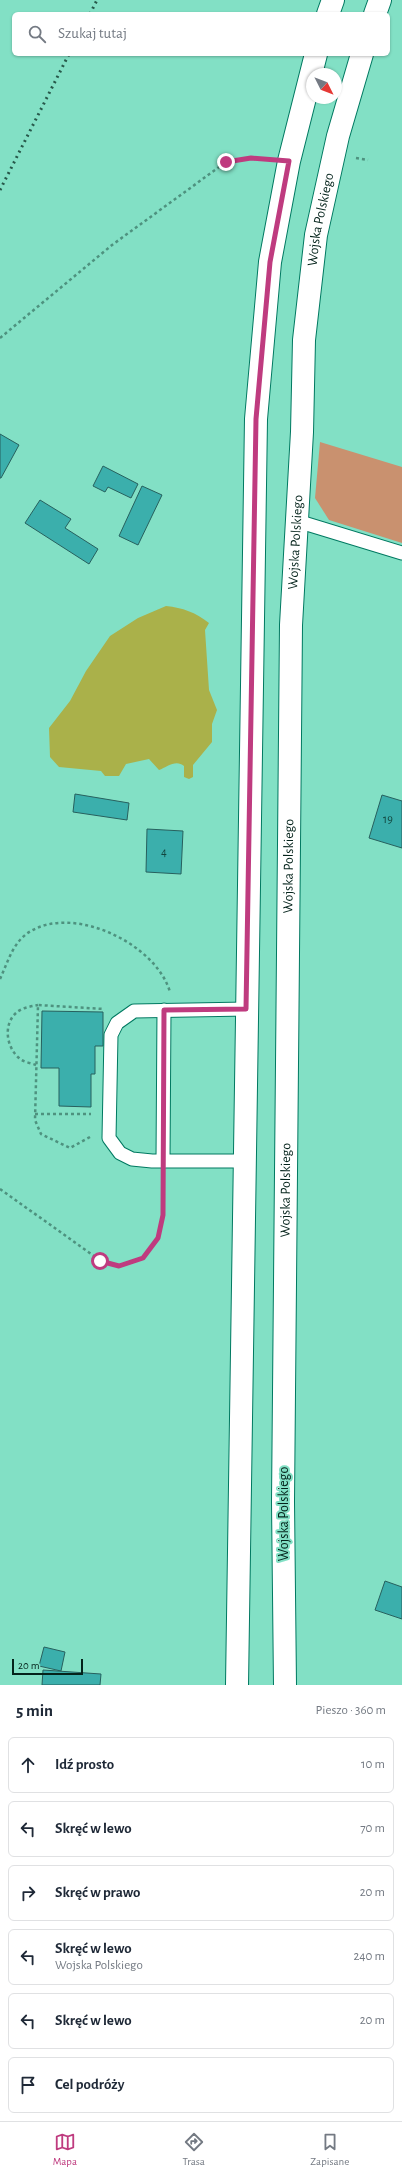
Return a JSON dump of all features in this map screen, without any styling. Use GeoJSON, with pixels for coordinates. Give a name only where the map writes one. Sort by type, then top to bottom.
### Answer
{"type":"FeatureCollection","features":[{"type":"Feature","properties":{"kind":"main road"},"geometry":{"type":"LineString","coordinates":[[329,12],[333,0]]}},
{"type":"Feature","properties":{"kind":"main road"},"geometry":{"type":"LineString","coordinates":[[376,12],[380,0]]}},
{"type":"Feature","properties":{"kind":"main road"},"geometry":{"type":"LineString","coordinates":[[237,1685],[256,419],[270,262],[289,161],[315,56]]}},
{"type":"Feature","properties":{"kind":"main road","name":"Wojska Polskiego"},"geometry":{"type":"LineString","coordinates":[[286,1685],[283,1502],[291,626],[297,521],[304,340],[316,235],[338,136],[361,56]]}},
{"type":"Feature","properties":{"kind":"lane"},"geometry":{"type":"LineString","coordinates":[[297,521],[402,553]]}},
{"type":"Feature","properties":{"kind":"lane"},"geometry":{"type":"LineString","coordinates":[[244,1161],[163,1161],[132,1159],[120,1153],[109,1138],[109,1116],[111,1035],[117,1023],[134,1011],[246,1009]]}},
{"type":"Feature","properties":{"kind":"lane"},"geometry":{"type":"LineString","coordinates":[[163,1161],[168,1010]]}},
{"type":"Feature","properties":{"kind":"path"},"geometry":{"type":"LineString","coordinates":[[0,338],[112,245],[226,162],[251,158],[289,161]]}},
{"type":"Feature","properties":{"kind":"path"},"geometry":{"type":"LineString","coordinates":[[0,979],[16,944],[30,931],[52,923],[85,926],[116,934],[147,956],[162,974],[170,990],[168,1010]]}},
{"type":"Feature","properties":{"kind":"path"},"geometry":{"type":"LineString","coordinates":[[38,1005],[35,1120],[42,1134],[70,1148],[93,1135],[109,1116]]}},
{"type":"Feature","properties":{"kind":"path"},"geometry":{"type":"LineString","coordinates":[[36,1065],[20,1059],[10,1048],[7,1031],[12,1018],[22,1009],[38,1005],[134,1011]]}},
{"type":"Feature","properties":{"kind":"path"},"geometry":{"type":"LineString","coordinates":[[35,1114],[109,1116]]}},
{"type":"Feature","properties":{"kind":"path"},"geometry":{"type":"LineString","coordinates":[[0,1189],[100,1261],[119,1266],[143,1258],[158,1238],[163,1215],[163,1161]]}},
{"type":"Feature","properties":{"kind":"shaded area"},"geometry":{"type":"Polygon","coordinates":[[[320,442],[402,467],[402,543],[329,520],[315,498],[320,442]]]}},
{"type":"Feature","properties":{"kind":"shaded area"},"geometry":{"type":"Polygon","coordinates":[[[166,606],[189,611],[209,623],[205,630],[209,690],[217,710],[212,724],[212,742],[193,765],[193,777],[189,779],[184,777],[184,766],[181,764],[175,763],[159,770],[149,759],[126,764],[119,776],[105,776],[101,771],[59,767],[50,757],[49,728],[70,701],[86,671],[110,636],[138,618],[166,606]]]}},
{"type":"Feature","properties":{"kind":"building"},"geometry":{"type":"Polygon","coordinates":[[[0,434],[19,445],[1,478],[0,478],[0,434]]]}},
{"type":"Feature","properties":{"kind":"building"},"geometry":{"type":"Polygon","coordinates":[[[103,466],[138,484],[131,498],[108,487],[105,492],[93,486],[103,466]]]}},
{"type":"Feature","properties":{"kind":"building"},"geometry":{"type":"Polygon","coordinates":[[[142,486],[162,495],[138,545],[119,536],[142,486]]]}},
{"type":"Feature","properties":{"kind":"building"},"geometry":{"type":"Polygon","coordinates":[[[40,500],[71,519],[65,528],[98,549],[89,564],[25,523],[40,500]]]}},
{"type":"Feature","properties":{"kind":"building"},"geometry":{"type":"Polygon","coordinates":[[[75,794],[129,803],[127,820],[73,812],[75,794]]]}},
{"type":"Feature","properties":{"kind":"building"},"geometry":{"type":"Polygon","coordinates":[[[382,795],[402,801],[402,848],[369,838],[382,795]]]}},
{"type":"Feature","properties":{"kind":"building"},"geometry":{"type":"Polygon","coordinates":[[[147,829],[183,831],[181,874],[146,872],[147,829]]]}},
{"type":"Feature","properties":{"kind":"building"},"geometry":{"type":"Polygon","coordinates":[[[42,1011],[103,1012],[103,1046],[95,1046],[95,1074],[91,1074],[91,1107],[59,1106],[59,1068],[41,1068],[42,1011]]]}},
{"type":"Feature","properties":{"kind":"building"},"geometry":{"type":"Polygon","coordinates":[[[385,1581],[402,1587],[402,1619],[375,1610],[385,1581]]]}},
{"type":"Feature","properties":{"kind":"building"},"geometry":{"type":"Polygon","coordinates":[[[44,1647],[65,1652],[61,1671],[39,1666],[44,1647]]]}},
{"type":"Feature","properties":{"kind":"building"},"geometry":{"type":"Polygon","coordinates":[[[43,1670],[101,1674],[100,1685],[42,1685],[43,1670]]]}},
{"type":"Feature","properties":{"kind":"railway"},"geometry":{"type":"LineString","coordinates":[[91,12],[97,0]]}},
{"type":"Feature","properties":{"kind":"railway"},"geometry":{"type":"LineString","coordinates":[[0,190],[68,56]]}},
{"type":"Feature","properties":{"kind":"route"},"geometry":{"type":"LineString","coordinates":[[100,1261],[119,1266],[143,1258],[158,1238],[163,1215],[164,1010],[246,1009],[256,419],[262,337],[270,262],[278,212],[289,161],[251,158],[226,162]]}}]}
